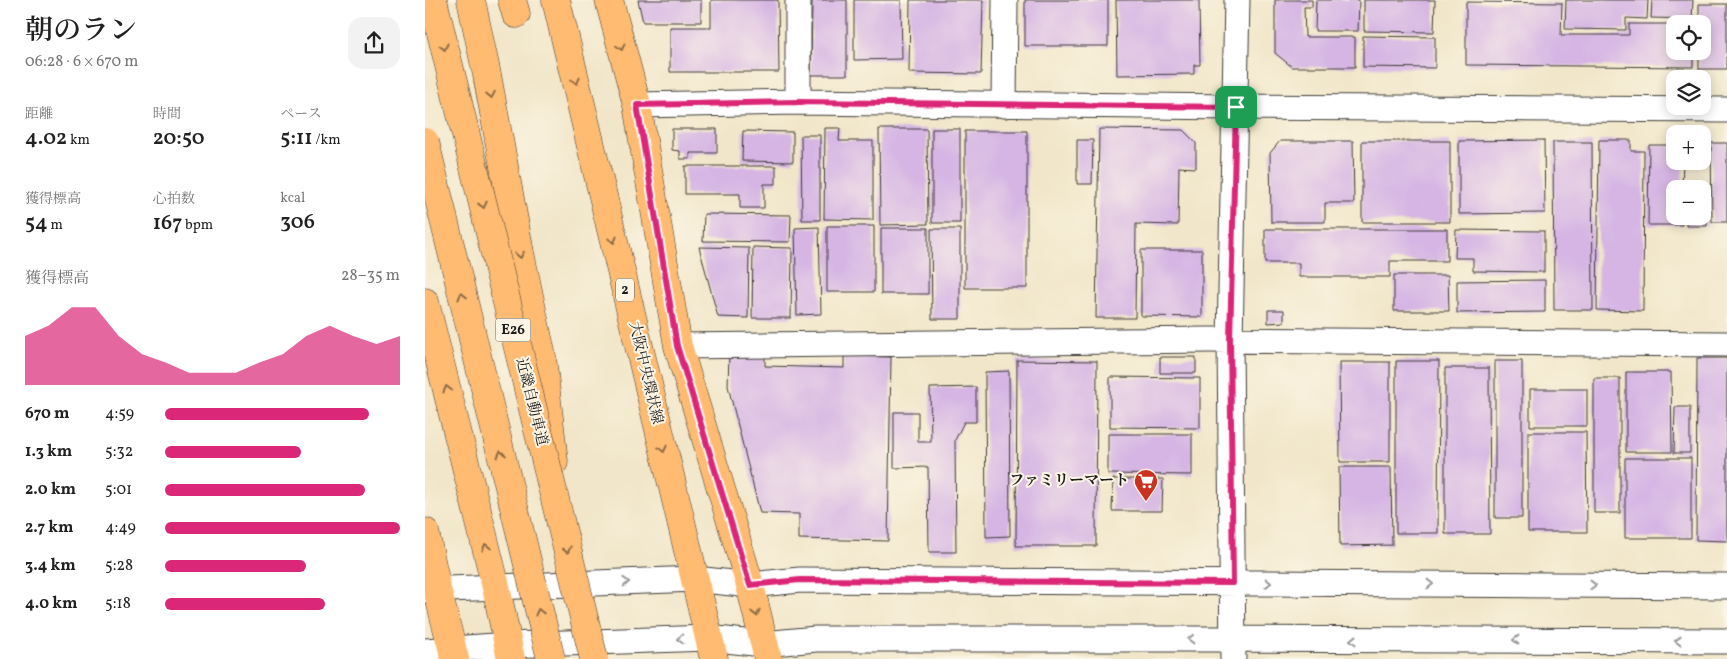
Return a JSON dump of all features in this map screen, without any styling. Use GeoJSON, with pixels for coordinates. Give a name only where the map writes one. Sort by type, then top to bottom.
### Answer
{"type":"FeatureCollection","features":[{"type":"Feature","properties":{"kind":"main road","name":"近畿自動車道"},"geometry":{"type":"LineString","coordinates":[[433,0],[594,659]]}},
{"type":"Feature","properties":{"kind":"main road"},"geometry":{"type":"LineString","coordinates":[[471,0],[489,84],[519,253],[542,357],[558,511]]}},
{"type":"Feature","properties":{"kind":"main road","name":"大阪中央環状線"},"geometry":{"type":"LineString","coordinates":[[556,0],[711,649]]}},
{"type":"Feature","properties":{"kind":"main road"},"geometry":{"type":"LineString","coordinates":[[609,0],[637,105],[677,346],[750,585],[765,652]]}},
{"type":"Feature","properties":{"kind":"main road","name":"E26"},"geometry":{"type":"LineString","coordinates":[[425,142],[551,659]]}},
{"type":"Feature","properties":{"kind":"main road"},"geometry":{"type":"LineString","coordinates":[[425,302],[496,587],[510,652]]}},
{"type":"Feature","properties":{"kind":"main road"},"geometry":{"type":"LineString","coordinates":[[425,532],[431,590],[454,654]]}},
{"type":"Feature","properties":{"kind":"street"},"geometry":{"type":"LineString","coordinates":[[798,0],[798,102]]}},
{"type":"Feature","properties":{"kind":"street"},"geometry":{"type":"LineString","coordinates":[[1004,105],[1005,0]]}},
{"type":"Feature","properties":{"kind":"street"},"geometry":{"type":"LineString","coordinates":[[1233,649],[1230,340],[1237,0]]}},
{"type":"Feature","properties":{"kind":"street"},"geometry":{"type":"LineString","coordinates":[[637,105],[798,102],[1727,110]]}},
{"type":"Feature","properties":{"kind":"street"},"geometry":{"type":"LineString","coordinates":[[677,346],[1230,340],[1727,344]]}},
{"type":"Feature","properties":{"kind":"street"},"geometry":{"type":"LineString","coordinates":[[431,590],[695,580],[750,585],[800,580],[1727,586]]}},
{"type":"Feature","properties":{"kind":"street"},"geometry":{"type":"LineString","coordinates":[[425,652],[454,654],[711,649],[765,652],[815,639],[1233,649],[1727,641]]}},
{"type":"Feature","properties":{"kind":"building"},"geometry":{"type":"Polygon","coordinates":[[[638,0],[701,0],[701,22],[643,22],[638,0]]]}},
{"type":"Feature","properties":{"kind":"building"},"geometry":{"type":"Polygon","coordinates":[[[711,0],[778,0],[779,72],[670,72],[670,27],[711,27],[711,0]]]}},
{"type":"Feature","properties":{"kind":"building"},"geometry":{"type":"Polygon","coordinates":[[[812,0],[847,0],[847,75],[811,75],[812,0]]]}},
{"type":"Feature","properties":{"kind":"building"},"geometry":{"type":"Polygon","coordinates":[[[854,0],[901,0],[902,59],[854,60],[854,0]]]}},
{"type":"Feature","properties":{"kind":"building"},"geometry":{"type":"Polygon","coordinates":[[[910,0],[983,0],[981,74],[909,73],[910,0]]]}},
{"type":"Feature","properties":{"kind":"building"},"geometry":{"type":"Polygon","coordinates":[[[1025,0],[1108,0],[1108,46],[1025,46],[1025,0]]]}},
{"type":"Feature","properties":{"kind":"building"},"geometry":{"type":"Polygon","coordinates":[[[1116,0],[1199,0],[1200,65],[1194,65],[1194,74],[1117,75],[1116,0]]]}},
{"type":"Feature","properties":{"kind":"building"},"geometry":{"type":"Polygon","coordinates":[[[1275,0],[1312,0],[1312,7],[1304,7],[1305,37],[1355,37],[1355,67],[1292,67],[1275,53],[1275,0]]]}},
{"type":"Feature","properties":{"kind":"building"},"geometry":{"type":"Polygon","coordinates":[[[1316,0],[1359,0],[1358,31],[1315,31],[1316,0]]]}},
{"type":"Feature","properties":{"kind":"building"},"geometry":{"type":"Polygon","coordinates":[[[1364,0],[1435,0],[1434,32],[1364,31],[1364,0]]]}},
{"type":"Feature","properties":{"kind":"building"},"geometry":{"type":"Polygon","coordinates":[[[1566,0],[1648,0],[1647,19],[1626,18],[1626,30],[1565,29],[1566,0]]]}},
{"type":"Feature","properties":{"kind":"building"},"geometry":{"type":"Polygon","coordinates":[[[1652,0],[1693,0],[1692,15],[1666,15],[1666,18],[1651,18],[1652,0]]]}},
{"type":"Feature","properties":{"kind":"building"},"geometry":{"type":"Polygon","coordinates":[[[1466,2],[1562,3],[1561,35],[1629,35],[1629,24],[1666,24],[1666,60],[1693,60],[1693,67],[1466,65],[1466,2]]]}},
{"type":"Feature","properties":{"kind":"building"},"geometry":{"type":"Polygon","coordinates":[[[1699,4],[1727,4],[1727,69],[1699,69],[1699,60],[1711,60],[1711,15],[1699,15],[1699,4]]]}},
{"type":"Feature","properties":{"kind":"building"},"geometry":{"type":"Polygon","coordinates":[[[1363,36],[1435,37],[1435,68],[1363,67],[1363,36]]]}},
{"type":"Feature","properties":{"kind":"building"},"geometry":{"type":"Polygon","coordinates":[[[825,128],[840,128],[839,141],[873,141],[873,220],[824,219],[825,128]]]}},
{"type":"Feature","properties":{"kind":"building"},"geometry":{"type":"Polygon","coordinates":[[[672,129],[717,129],[717,153],[690,153],[690,159],[680,159],[680,151],[672,150],[672,129]]]}},
{"type":"Feature","properties":{"kind":"building"},"geometry":{"type":"Polygon","coordinates":[[[879,129],[927,129],[928,224],[880,225],[879,129]]]}},
{"type":"Feature","properties":{"kind":"building"},"geometry":{"type":"Polygon","coordinates":[[[932,129],[960,129],[960,223],[932,223],[932,129]]]}},
{"type":"Feature","properties":{"kind":"building"},"geometry":{"type":"Polygon","coordinates":[[[1099,129],[1183,130],[1196,143],[1196,168],[1179,167],[1178,225],[1136,224],[1135,318],[1096,318],[1099,129]]]}},
{"type":"Feature","properties":{"kind":"building"},"geometry":{"type":"Polygon","coordinates":[[[743,131],[793,132],[793,162],[742,161],[743,131]]]}},
{"type":"Feature","properties":{"kind":"building"},"geometry":{"type":"Polygon","coordinates":[[[965,131],[1027,131],[1027,288],[965,288],[965,131]]]}},
{"type":"Feature","properties":{"kind":"building"},"geometry":{"type":"Polygon","coordinates":[[[801,135],[820,135],[820,220],[802,220],[801,135]]]}},
{"type":"Feature","properties":{"kind":"building"},"geometry":{"type":"Polygon","coordinates":[[[1077,140],[1093,140],[1092,184],[1077,184],[1077,140]]]}},
{"type":"Feature","properties":{"kind":"building"},"geometry":{"type":"Polygon","coordinates":[[[1544,140],[1545,213],[1459,214],[1459,141],[1544,140]]]}},
{"type":"Feature","properties":{"kind":"building"},"geometry":{"type":"Polygon","coordinates":[[[1599,140],[1631,140],[1631,151],[1644,151],[1643,311],[1597,310],[1599,140]]]}},
{"type":"Feature","properties":{"kind":"building"},"geometry":{"type":"Polygon","coordinates":[[[1280,141],[1353,141],[1354,203],[1325,203],[1325,222],[1271,222],[1270,153],[1280,141]]]}},
{"type":"Feature","properties":{"kind":"building"},"geometry":{"type":"Polygon","coordinates":[[[1362,141],[1450,141],[1450,222],[1362,222],[1362,141]]]}},
{"type":"Feature","properties":{"kind":"building"},"geometry":{"type":"Polygon","coordinates":[[[1553,142],[1592,142],[1593,310],[1554,310],[1553,142]]]}},
{"type":"Feature","properties":{"kind":"building"},"geometry":{"type":"Polygon","coordinates":[[[1711,143],[1727,143],[1727,222],[1712,222],[1711,143]]]}},
{"type":"Feature","properties":{"kind":"building"},"geometry":{"type":"Polygon","coordinates":[[[1649,145],[1666,145],[1666,170],[1683,170],[1682,180],[1666,180],[1666,225],[1648,225],[1649,145]]]}},
{"type":"Feature","properties":{"kind":"building"},"geometry":{"type":"Polygon","coordinates":[[[685,166],[776,166],[776,184],[764,184],[764,208],[740,208],[740,194],[685,194],[685,166]]]}},
{"type":"Feature","properties":{"kind":"building"},"geometry":{"type":"Polygon","coordinates":[[[704,214],[791,215],[790,242],[703,241],[704,214]]]}},
{"type":"Feature","properties":{"kind":"building"},"geometry":{"type":"Polygon","coordinates":[[[1686,225],[1707,225],[1707,226],[1686,225]]]}},
{"type":"Feature","properties":{"kind":"building"},"geometry":{"type":"Polygon","coordinates":[[[827,226],[874,226],[874,292],[827,292],[827,226]]]}},
{"type":"Feature","properties":{"kind":"building"},"geometry":{"type":"Polygon","coordinates":[[[819,227],[821,314],[797,315],[795,228],[819,227]]]}},
{"type":"Feature","properties":{"kind":"building"},"geometry":{"type":"Polygon","coordinates":[[[881,228],[928,228],[928,294],[881,294],[881,228]]]}},
{"type":"Feature","properties":{"kind":"building"},"geometry":{"type":"Polygon","coordinates":[[[931,229],[960,229],[960,319],[932,319],[931,229]]]}},
{"type":"Feature","properties":{"kind":"building"},"geometry":{"type":"Polygon","coordinates":[[[1265,229],[1447,229],[1447,261],[1390,261],[1390,277],[1299,277],[1299,263],[1265,263],[1265,229]]]}},
{"type":"Feature","properties":{"kind":"building"},"geometry":{"type":"Polygon","coordinates":[[[1456,230],[1544,231],[1544,272],[1473,271],[1473,258],[1455,258],[1456,230]]]}},
{"type":"Feature","properties":{"kind":"building"},"geometry":{"type":"Polygon","coordinates":[[[699,247],[749,248],[748,318],[718,317],[699,247]]]}},
{"type":"Feature","properties":{"kind":"building"},"geometry":{"type":"Polygon","coordinates":[[[753,247],[792,248],[791,318],[752,318],[753,247]]]}},
{"type":"Feature","properties":{"kind":"building"},"geometry":{"type":"Polygon","coordinates":[[[1141,250],[1202,250],[1202,317],[1141,316],[1141,250]]]}},
{"type":"Feature","properties":{"kind":"building"},"geometry":{"type":"Polygon","coordinates":[[[1394,275],[1448,275],[1449,311],[1394,311],[1394,275]]]}},
{"type":"Feature","properties":{"kind":"building"},"geometry":{"type":"Polygon","coordinates":[[[1545,280],[1545,312],[1457,313],[1457,281],[1545,280]]]}},
{"type":"Feature","properties":{"kind":"building"},"geometry":{"type":"Polygon","coordinates":[[[1268,310],[1284,310],[1284,322],[1268,323],[1268,310]]]}},
{"type":"Feature","properties":{"kind":"building"},"geometry":{"type":"Polygon","coordinates":[[[729,354],[765,355],[765,366],[844,368],[844,356],[891,357],[888,541],[799,539],[799,514],[760,513],[728,386],[729,354]]]}},
{"type":"Feature","properties":{"kind":"building"},"geometry":{"type":"Polygon","coordinates":[[[1160,357],[1196,357],[1196,373],[1160,373],[1160,357]]]}},
{"type":"Feature","properties":{"kind":"building"},"geometry":{"type":"Polygon","coordinates":[[[1697,358],[1727,358],[1727,541],[1696,540],[1697,358]]]}},
{"type":"Feature","properties":{"kind":"building"},"geometry":{"type":"Polygon","coordinates":[[[1017,360],[1097,361],[1096,546],[1016,546],[1017,360]]]}},
{"type":"Feature","properties":{"kind":"building"},"geometry":{"type":"Polygon","coordinates":[[[1396,361],[1439,361],[1438,533],[1396,533],[1396,361]]]}},
{"type":"Feature","properties":{"kind":"building"},"geometry":{"type":"Polygon","coordinates":[[[1495,361],[1522,361],[1522,518],[1495,518],[1495,361]]]}},
{"type":"Feature","properties":{"kind":"building"},"geometry":{"type":"Polygon","coordinates":[[[1339,362],[1390,362],[1390,462],[1340,462],[1339,362]]]}},
{"type":"Feature","properties":{"kind":"building"},"geometry":{"type":"Polygon","coordinates":[[[1445,368],[1489,368],[1490,534],[1445,534],[1445,368]]]}},
{"type":"Feature","properties":{"kind":"building"},"geometry":{"type":"Polygon","coordinates":[[[1009,371],[1010,536],[986,537],[985,372],[1009,371]]]}},
{"type":"Feature","properties":{"kind":"building"},"geometry":{"type":"Polygon","coordinates":[[[1626,372],[1671,372],[1672,452],[1626,452],[1626,372]]]}},
{"type":"Feature","properties":{"kind":"building"},"geometry":{"type":"Polygon","coordinates":[[[1110,377],[1200,378],[1200,428],[1110,427],[1110,377]]]}},
{"type":"Feature","properties":{"kind":"building"},"geometry":{"type":"Polygon","coordinates":[[[1594,378],[1620,378],[1620,513],[1594,513],[1594,378]]]}},
{"type":"Feature","properties":{"kind":"building"},"geometry":{"type":"Polygon","coordinates":[[[976,387],[976,422],[964,422],[955,440],[956,552],[929,552],[928,467],[894,468],[894,412],[918,412],[918,442],[931,442],[930,388],[976,387]]]}},
{"type":"Feature","properties":{"kind":"building"},"geometry":{"type":"Polygon","coordinates":[[[1530,389],[1587,389],[1587,426],[1530,426],[1530,389]]]}},
{"type":"Feature","properties":{"kind":"building"},"geometry":{"type":"Polygon","coordinates":[[[1675,407],[1690,407],[1690,453],[1674,453],[1675,407]]]}},
{"type":"Feature","properties":{"kind":"building"},"geometry":{"type":"Polygon","coordinates":[[[1528,432],[1586,432],[1587,532],[1528,532],[1528,432]]]}},
{"type":"Feature","properties":{"kind":"building"},"geometry":{"type":"Polygon","coordinates":[[[1108,434],[1192,434],[1192,475],[1108,474],[1108,434]]]}},
{"type":"Feature","properties":{"kind":"building"},"geometry":{"type":"Polygon","coordinates":[[[1625,458],[1691,458],[1691,538],[1625,538],[1625,458]]]}},
{"type":"Feature","properties":{"kind":"building"},"geometry":{"type":"Polygon","coordinates":[[[1339,467],[1391,467],[1392,545],[1340,546],[1339,467]]]}},
{"type":"Feature","properties":{"kind":"building"},"geometry":{"type":"Polygon","coordinates":[[[1113,479],[1163,479],[1162,511],[1112,511],[1113,479]]]}},
{"type":"Feature","properties":{"kind":"place","name":"ファミリーマート"},"geometry":{"type":"Point","coordinates":[1146,502]}},
{"type":"Feature","properties":{"kind":"route"},"geometry":{"type":"LineString","coordinates":[[798,102],[1236,107],[1230,340],[1233,583],[800,580],[750,585],[677,346],[637,105],[798,102]]}}]}
